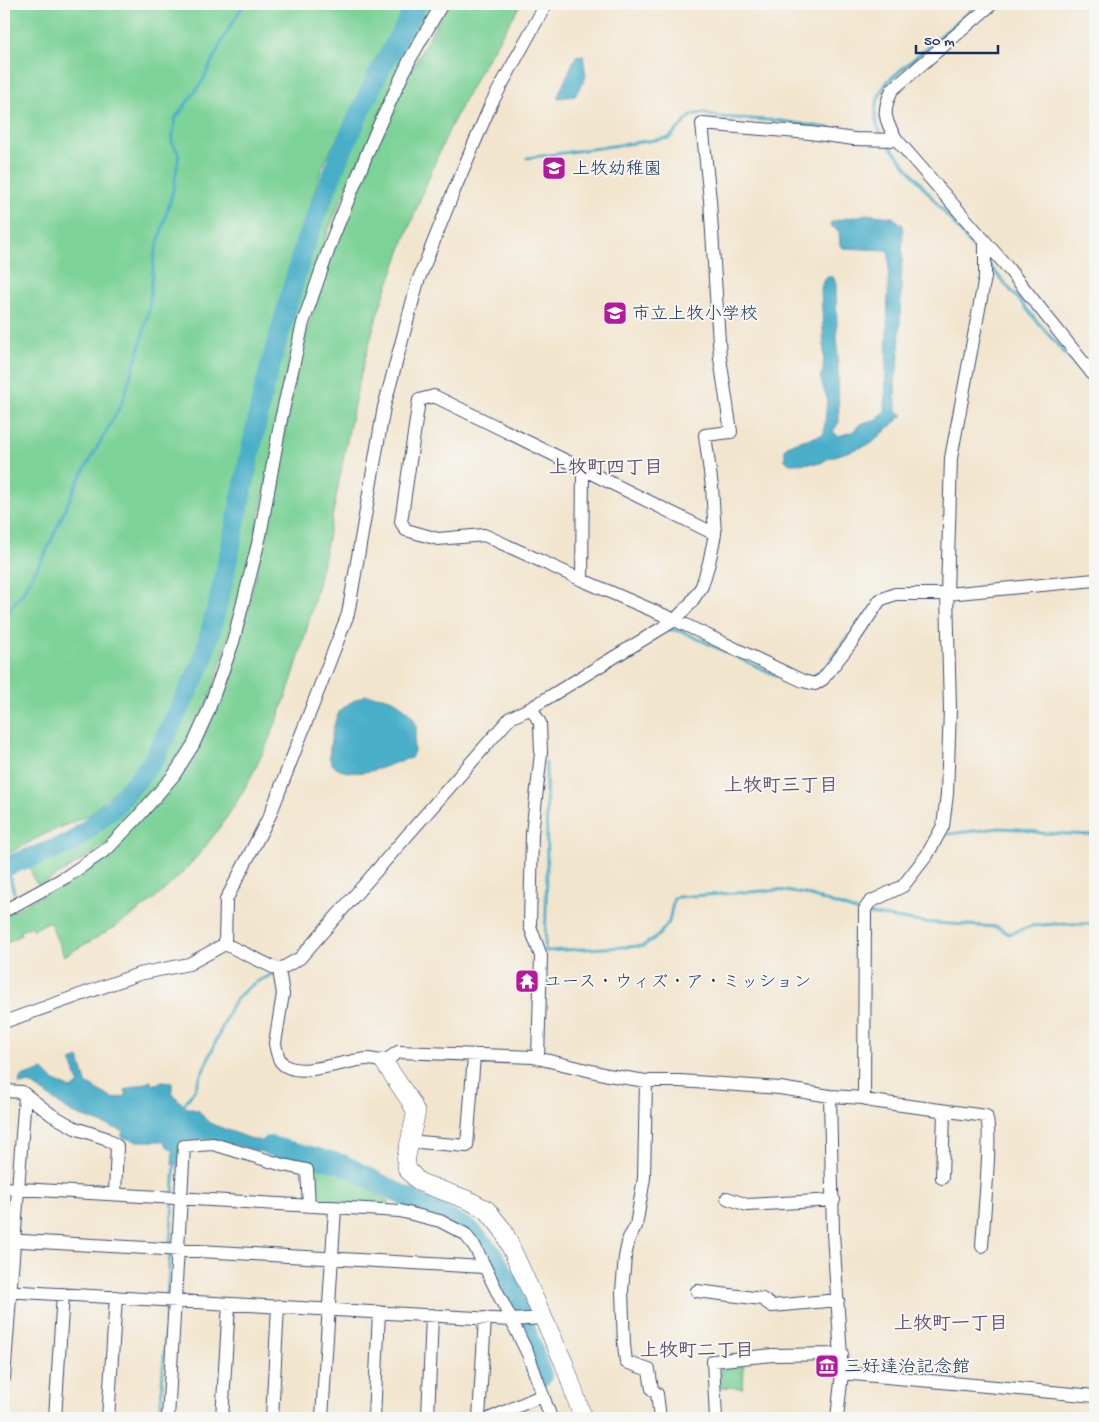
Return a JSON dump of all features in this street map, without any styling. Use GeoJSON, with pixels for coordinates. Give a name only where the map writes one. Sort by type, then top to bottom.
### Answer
{"type":"FeatureCollection","features":[{"type":"Feature","properties":{"kind":"street"},"geometry":{"type":"LineString","coordinates":[[4,911],[66,877],[107,849],[168,783],[193,745],[207,714],[233,642],[260,536],[281,420],[303,323],[332,238],[375,134],[410,58],[442,4]]}},
{"type":"Feature","properties":{"kind":"street"},"geometry":{"type":"LineString","coordinates":[[225,944],[226,900],[270,815],[348,614],[384,407],[418,281],[491,104],[546,4]]}},
{"type":"Feature","properties":{"kind":"street"},"geometry":{"type":"LineString","coordinates":[[992,4],[892,90],[885,109],[886,119],[896,140],[986,243],[1095,377]]}},
{"type":"Feature","properties":{"kind":"street"},"geometry":{"type":"LineString","coordinates":[[279,970],[300,958],[510,718],[531,708],[674,620],[690,604],[702,586],[715,534],[712,487],[704,435],[731,432],[720,358],[710,200],[702,124],[810,133],[854,139],[896,140]]}},
{"type":"Feature","properties":{"kind":"street"},"geometry":{"type":"LineString","coordinates":[[864,1098],[864,910],[870,902],[903,886],[927,855],[943,826],[947,794],[950,709],[947,594],[951,458],[985,277],[986,243]]}},
{"type":"Feature","properties":{"kind":"street"},"geometry":{"type":"LineString","coordinates":[[715,534],[434,396],[419,400],[401,522],[406,530],[438,539],[484,535],[674,620],[803,681],[815,684],[823,679],[852,643],[880,600],[895,594],[947,594],[1095,580]]}},
{"type":"Feature","properties":{"kind":"street"},"geometry":{"type":"LineString","coordinates":[[582,580],[583,469]]}},
{"type":"Feature","properties":{"kind":"street"},"geometry":{"type":"LineString","coordinates":[[531,708],[540,724],[541,743],[532,834],[530,926],[540,956],[538,1058]]}},
{"type":"Feature","properties":{"kind":"street"},"geometry":{"type":"LineString","coordinates":[[225,944],[279,970]]}},
{"type":"Feature","properties":{"kind":"street"},"geometry":{"type":"LineString","coordinates":[[4,1022],[139,974],[189,964],[225,944]]}},
{"type":"Feature","properties":{"kind":"street"},"geometry":{"type":"LineString","coordinates":[[279,970],[283,994],[275,1043],[276,1051],[282,1062],[290,1067],[307,1070],[368,1059],[384,1062],[411,1102],[416,1113],[406,1158],[407,1169],[419,1182],[468,1200],[487,1210],[503,1230],[564,1363],[583,1418]]}},
{"type":"Feature","properties":{"kind":"street"},"geometry":{"type":"LineString","coordinates":[[384,1062],[398,1052],[538,1058],[608,1075],[646,1081],[680,1081],[780,1088],[830,1096],[864,1098],[870,1101],[944,1112],[986,1116],[989,1120],[982,1246]]}},
{"type":"Feature","properties":{"kind":"street"},"geometry":{"type":"LineString","coordinates":[[420,1142],[466,1146],[474,1056]]}},
{"type":"Feature","properties":{"kind":"street"},"geometry":{"type":"LineString","coordinates":[[646,1081],[644,1178],[636,1226],[629,1238],[625,1256],[622,1291],[624,1345],[626,1362],[649,1370],[652,1389],[657,1394],[660,1418]]}},
{"type":"Feature","properties":{"kind":"street"},"geometry":{"type":"LineString","coordinates":[[4,1093],[6,1091],[22,1092],[52,1116],[75,1128],[106,1138],[115,1143],[117,1146],[115,1194]]}},
{"type":"Feature","properties":{"kind":"street"},"geometry":{"type":"LineString","coordinates":[[4,1378],[9,1240],[18,1189],[25,1095]]}},
{"type":"Feature","properties":{"kind":"street"},"geometry":{"type":"LineString","coordinates":[[830,1096],[834,1232],[842,1354],[837,1418]]}},
{"type":"Feature","properties":{"kind":"street"},"geometry":{"type":"LineString","coordinates":[[942,1178],[944,1112]]}},
{"type":"Feature","properties":{"kind":"street"},"geometry":{"type":"LineString","coordinates":[[168,1418],[184,1146],[212,1144],[282,1165],[307,1170],[309,1206]]}},
{"type":"Feature","properties":{"kind":"street"},"geometry":{"type":"LineString","coordinates":[[4,1188],[400,1211],[440,1221],[465,1234],[475,1247],[528,1354],[551,1418]]}},
{"type":"Feature","properties":{"kind":"street"},"geometry":{"type":"LineString","coordinates":[[728,1198],[747,1205],[834,1200]]}},
{"type":"Feature","properties":{"kind":"street"},"geometry":{"type":"LineString","coordinates":[[322,1418],[335,1208]]}},
{"type":"Feature","properties":{"kind":"street"},"geometry":{"type":"LineString","coordinates":[[9,1240],[484,1267]]}},
{"type":"Feature","properties":{"kind":"street"},"geometry":{"type":"LineString","coordinates":[[7,1291],[510,1320],[543,1318]]}},
{"type":"Feature","properties":{"kind":"street"},"geometry":{"type":"LineString","coordinates":[[697,1291],[762,1299],[772,1306],[838,1300]]}},
{"type":"Feature","properties":{"kind":"street"},"geometry":{"type":"LineString","coordinates":[[55,1418],[63,1294]]}},
{"type":"Feature","properties":{"kind":"street"},"geometry":{"type":"LineString","coordinates":[[108,1418],[116,1297]]}},
{"type":"Feature","properties":{"kind":"street"},"geometry":{"type":"LineString","coordinates":[[222,1418],[229,1304]]}},
{"type":"Feature","properties":{"kind":"street"},"geometry":{"type":"LineString","coordinates":[[272,1418],[278,1306]]}},
{"type":"Feature","properties":{"kind":"street"},"geometry":{"type":"LineString","coordinates":[[374,1418],[379,1312]]}},
{"type":"Feature","properties":{"kind":"street"},"geometry":{"type":"LineString","coordinates":[[428,1418],[432,1315]]}},
{"type":"Feature","properties":{"kind":"street"},"geometry":{"type":"LineString","coordinates":[[479,1418],[484,1318]]}},
{"type":"Feature","properties":{"kind":"street"},"geometry":{"type":"LineString","coordinates":[[716,1418],[713,1361],[773,1355],[842,1354]]}},
{"type":"Feature","properties":{"kind":"street"},"geometry":{"type":"LineString","coordinates":[[842,1373],[1095,1396]]}},
{"type":"Feature","properties":{"kind":"street"},"geometry":{"type":"LineString","coordinates":[[491,1418],[543,1395]]}},
{"type":"Feature","properties":{"kind":"green space"},"geometry":{"type":"Polygon","coordinates":[[[4,4],[410,4],[385,44],[322,168],[286,280],[249,425],[212,597],[194,662],[145,763],[89,815],[43,835],[4,856],[4,4]]]}},
{"type":"Feature","properties":{"kind":"green space"},"geometry":{"type":"Polygon","coordinates":[[[421,4],[438,4],[359,161],[328,231],[303,312],[249,565],[210,697],[186,749],[149,800],[118,834],[92,854],[40,886],[33,879],[29,861],[70,849],[89,835],[137,789],[169,746],[198,690],[218,627],[247,493],[265,393],[288,306],[308,245],[343,158],[381,74],[421,4]]]}},
{"type":"Feature","properties":{"kind":"green space"},"geometry":{"type":"Polygon","coordinates":[[[447,4],[521,4],[480,71],[451,127],[425,187],[381,303],[356,395],[314,602],[296,668],[273,730],[244,790],[207,845],[160,894],[138,912],[64,956],[49,921],[34,930],[32,926],[21,931],[21,935],[4,944],[4,916],[78,876],[204,735],[235,656],[256,575],[301,351],[328,262],[367,158],[447,4]]]}},
{"type":"Feature","properties":{"kind":"green space"},"geometry":{"type":"Polygon","coordinates":[[[312,1164],[335,1168],[388,1201],[388,1206],[316,1203],[311,1198],[312,1164]]]}},
{"type":"Feature","properties":{"kind":"green space"},"geometry":{"type":"Polygon","coordinates":[[[721,1365],[744,1366],[743,1388],[720,1387],[721,1365]]]}},
{"type":"Feature","properties":{"kind":"water"},"geometry":{"type":"Polygon","coordinates":[[[583,55],[586,77],[575,96],[557,98],[576,56],[583,55]]]}},
{"type":"Feature","properties":{"kind":"water"},"geometry":{"type":"Polygon","coordinates":[[[866,214],[892,217],[903,225],[899,358],[895,382],[896,411],[903,415],[871,444],[829,458],[821,463],[790,464],[785,460],[785,448],[797,442],[824,434],[827,399],[820,377],[823,371],[824,350],[821,289],[823,281],[828,276],[834,278],[836,285],[839,422],[833,431],[838,436],[852,432],[860,424],[876,419],[885,411],[889,254],[887,250],[843,248],[840,245],[839,231],[831,226],[830,223],[866,214]]]}},
{"type":"Feature","properties":{"kind":"water"},"geometry":{"type":"Polygon","coordinates":[[[366,695],[393,700],[411,715],[416,727],[414,751],[411,758],[371,771],[354,772],[337,769],[330,759],[336,718],[347,705],[366,695]]]}},
{"type":"Feature","properties":{"kind":"water"},"geometry":{"type":"Polygon","coordinates":[[[79,1058],[86,1083],[113,1099],[126,1096],[125,1090],[151,1081],[152,1085],[163,1082],[172,1083],[172,1093],[185,1107],[199,1111],[206,1120],[214,1125],[249,1138],[296,1150],[297,1161],[211,1139],[182,1141],[178,1165],[172,1164],[173,1152],[162,1141],[136,1141],[121,1137],[123,1131],[72,1113],[30,1083],[20,1085],[21,1077],[43,1070],[53,1080],[71,1089],[79,1085],[71,1061],[79,1058]]]}},
{"type":"Feature","properties":{"kind":"waterway"},"geometry":{"type":"LineString","coordinates":[[4,618],[23,592],[46,552],[77,483],[121,405],[139,350],[149,309],[154,257],[174,187],[179,154],[172,142],[175,119],[202,82],[222,41],[244,4]]}},
{"type":"Feature","properties":{"kind":"waterway"},"geometry":{"type":"LineString","coordinates":[[4,867],[71,843],[116,805],[153,761],[202,663],[223,583],[263,392],[305,243],[340,155],[378,74],[417,4]]}},
{"type":"Feature","properties":{"kind":"waterway"},"geometry":{"type":"LineString","coordinates":[[883,137],[875,115],[877,101],[888,81],[978,4]]}},
{"type":"Feature","properties":{"kind":"waterway"},"geometry":{"type":"LineString","coordinates":[[527,158],[669,138],[692,115],[704,113],[719,117],[782,121],[861,133]]}},
{"type":"Feature","properties":{"kind":"waterway"},"geometry":{"type":"LineString","coordinates":[[888,144],[981,257]]}},
{"type":"Feature","properties":{"kind":"waterway"},"geometry":{"type":"LineString","coordinates":[[989,265],[1095,389]]}},
{"type":"Feature","properties":{"kind":"waterway"},"geometry":{"type":"LineString","coordinates":[[668,630],[683,632],[777,676]]}},
{"type":"Feature","properties":{"kind":"waterway"},"geometry":{"type":"LineString","coordinates":[[831,659],[848,636]]}},
{"type":"Feature","properties":{"kind":"waterway"},"geometry":{"type":"LineString","coordinates":[[806,676],[813,676],[824,668]]}},
{"type":"Feature","properties":{"kind":"waterway"},"geometry":{"type":"LineString","coordinates":[[546,762],[547,867],[545,951],[643,946],[659,935],[669,922],[674,898],[678,897],[778,890],[805,894],[862,913]]}},
{"type":"Feature","properties":{"kind":"waterway"},"geometry":{"type":"LineString","coordinates":[[949,834],[999,828],[1041,833],[1095,835]]}},
{"type":"Feature","properties":{"kind":"waterway"},"geometry":{"type":"LineString","coordinates":[[7,866],[14,892]]}},
{"type":"Feature","properties":{"kind":"waterway"},"geometry":{"type":"LineString","coordinates":[[868,914],[921,922],[997,927],[1009,934],[1031,926],[1095,924]]}},
{"type":"Feature","properties":{"kind":"waterway"},"geometry":{"type":"LineString","coordinates":[[182,1108],[195,1089],[235,1001],[251,986],[277,973]]}},
{"type":"Feature","properties":{"kind":"waterway"},"geometry":{"type":"LineString","coordinates":[[270,1146],[342,1164],[470,1230],[493,1255],[511,1286],[542,1376]]}},
{"type":"Feature","properties":{"kind":"waterway"},"geometry":{"type":"LineString","coordinates":[[173,1196],[175,1162]]}},
{"type":"Feature","properties":{"kind":"waterway"},"geometry":{"type":"LineString","coordinates":[[170,1245],[173,1202]]}},
{"type":"Feature","properties":{"kind":"waterway"},"geometry":{"type":"LineString","coordinates":[[167,1298],[170,1252]]}},
{"type":"Feature","properties":{"kind":"waterway"},"geometry":{"type":"LineString","coordinates":[[160,1418],[167,1304]]}},
{"type":"Feature","properties":{"kind":"place","name":"上牧幼稚園"},"geometry":{"type":"Point","coordinates":[554,168]}},
{"type":"Feature","properties":{"kind":"place","name":"市立上牧小学校"},"geometry":{"type":"Point","coordinates":[615,313]}},
{"type":"Feature","properties":{"kind":"place","name":"ユース・ウィズ・ア・ミッション"},"geometry":{"type":"Point","coordinates":[527,981]}},
{"type":"Feature","properties":{"kind":"place","name":"三好達治記念館"},"geometry":{"type":"Point","coordinates":[827,1366]}},
{"type":"Feature","properties":{"kind":"district","name":"上牧町四丁目"},"geometry":{"type":"Point","coordinates":[606,466]}},
{"type":"Feature","properties":{"kind":"district","name":"上牧町三丁目"},"geometry":{"type":"Point","coordinates":[781,784]}},
{"type":"Feature","properties":{"kind":"district","name":"上牧町一丁目"},"geometry":{"type":"Point","coordinates":[951,1322]}},
{"type":"Feature","properties":{"kind":"district","name":"上牧町二丁目"},"geometry":{"type":"Point","coordinates":[697,1349]}}]}
